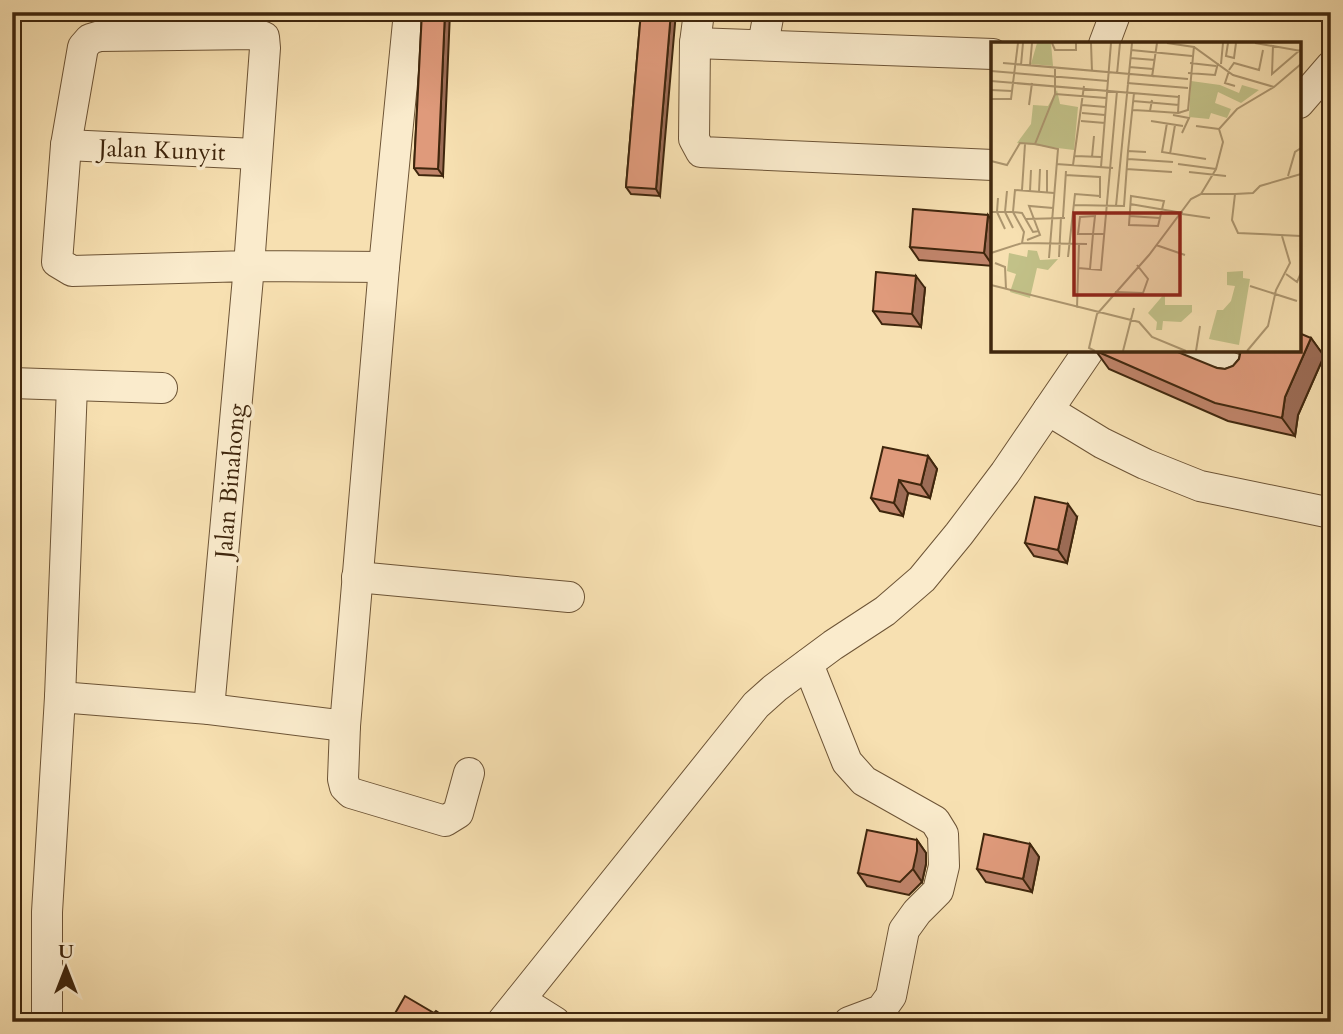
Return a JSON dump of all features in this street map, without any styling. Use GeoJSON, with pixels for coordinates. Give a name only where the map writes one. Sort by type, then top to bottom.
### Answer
{"type":"FeatureCollection","features":[{"type":"Feature","properties":{"kind":"street"},"geometry":{"type":"LineString","coordinates":[[409,12],[357,577],[343,779],[345,787],[351,793],[445,821],[458,813],[469,773]]}},
{"type":"Feature","properties":{"kind":"street"},"geometry":{"type":"LineString","coordinates":[[699,12],[695,43],[694,139],[701,152],[991,165]]}},
{"type":"Feature","properties":{"kind":"street"},"geometry":{"type":"LineString","coordinates":[[763,45],[769,12]]}},
{"type":"Feature","properties":{"kind":"street"},"geometry":{"type":"LineString","coordinates":[[1105,42],[1116,12]]}},
{"type":"Feature","properties":{"kind":"street","name":"Jalan Binahong"},"geometry":{"type":"LineString","coordinates":[[66,145],[83,47],[90,39],[100,36],[256,34],[264,37],[249,266],[210,702]]}},
{"type":"Feature","properties":{"kind":"street"},"geometry":{"type":"LineString","coordinates":[[695,43],[991,54]]}},
{"type":"Feature","properties":{"kind":"street"},"geometry":{"type":"LineString","coordinates":[[1301,101],[1331,66]]}},
{"type":"Feature","properties":{"kind":"street"},"geometry":{"type":"LineString","coordinates":[[66,145],[57,262],[72,271],[249,266],[384,267]]}},
{"type":"Feature","properties":{"kind":"street","name":"Jalan Kunyit"},"geometry":{"type":"LineString","coordinates":[[66,145],[257,154]]}},
{"type":"Feature","properties":{"kind":"street"},"geometry":{"type":"LineString","coordinates":[[555,1022],[511,1011],[756,705],[833,645],[885,611],[922,579],[959,534],[1088,352]]}},
{"type":"Feature","properties":{"kind":"street"},"geometry":{"type":"LineString","coordinates":[[1192,352],[1236,370]]}},
{"type":"Feature","properties":{"kind":"street"},"geometry":{"type":"LineString","coordinates":[[12,383],[162,388]]}},
{"type":"Feature","properties":{"kind":"street"},"geometry":{"type":"LineString","coordinates":[[47,1022],[47,912],[60,697],[72,386]]}},
{"type":"Feature","properties":{"kind":"street"},"geometry":{"type":"LineString","coordinates":[[1048,410],[1102,443],[1200,486],[1331,513]]}},
{"type":"Feature","properties":{"kind":"street"},"geometry":{"type":"LineString","coordinates":[[357,577],[569,597]]}},
{"type":"Feature","properties":{"kind":"street"},"geometry":{"type":"LineString","coordinates":[[808,664],[848,761],[864,781],[935,821],[943,834],[944,866],[938,891],[904,930],[891,996],[881,1010],[849,1022]]}},
{"type":"Feature","properties":{"kind":"street"},"geometry":{"type":"LineString","coordinates":[[60,697],[210,702],[345,726]]}},
{"type":"Feature","properties":{"kind":"building"},"geometry":{"type":"Polygon","coordinates":[[[422,12],[445,12],[438,169],[414,168],[422,12]]]}},
{"type":"Feature","properties":{"kind":"building"},"geometry":{"type":"Polygon","coordinates":[[[641,12],[671,12],[656,189],[626,187],[641,12]]]}},
{"type":"Feature","properties":{"kind":"building"},"geometry":{"type":"Polygon","coordinates":[[[913,209],[988,215],[984,253],[910,247],[913,209]]]}},
{"type":"Feature","properties":{"kind":"building"},"geometry":{"type":"Polygon","coordinates":[[[876,272],[916,276],[912,314],[873,311],[876,272]]]}},
{"type":"Feature","properties":{"kind":"building"},"geometry":{"type":"Polygon","coordinates":[[[1301,334],[1311,338],[1285,397],[1282,418],[1215,403],[1098,352],[1178,352],[1225,369],[1233,366],[1241,352],[1301,352],[1301,334]]]}},
{"type":"Feature","properties":{"kind":"building"},"geometry":{"type":"Polygon","coordinates":[[[883,447],[928,456],[921,485],[899,480],[894,503],[871,498],[883,447]]]}},
{"type":"Feature","properties":{"kind":"building"},"geometry":{"type":"Polygon","coordinates":[[[1035,497],[1068,504],[1058,550],[1025,543],[1035,497]]]}},
{"type":"Feature","properties":{"kind":"building"},"geometry":{"type":"Polygon","coordinates":[[[867,830],[917,840],[913,869],[900,882],[858,873],[867,830]]]}},
{"type":"Feature","properties":{"kind":"building"},"geometry":{"type":"Polygon","coordinates":[[[984,834],[1030,844],[1023,879],[977,869],[984,834]]]}},
{"type":"Feature","properties":{"kind":"building"},"geometry":{"type":"Polygon","coordinates":[[[405,996],[434,1013],[436,1011],[452,1022],[390,1022],[405,996]]]}},
{"type":"Feature","properties":{"kind":"building"},"geometry":{"type":"Polygon","coordinates":[[[276,1014],[295,1022],[272,1022],[276,1014]]]}}]}
